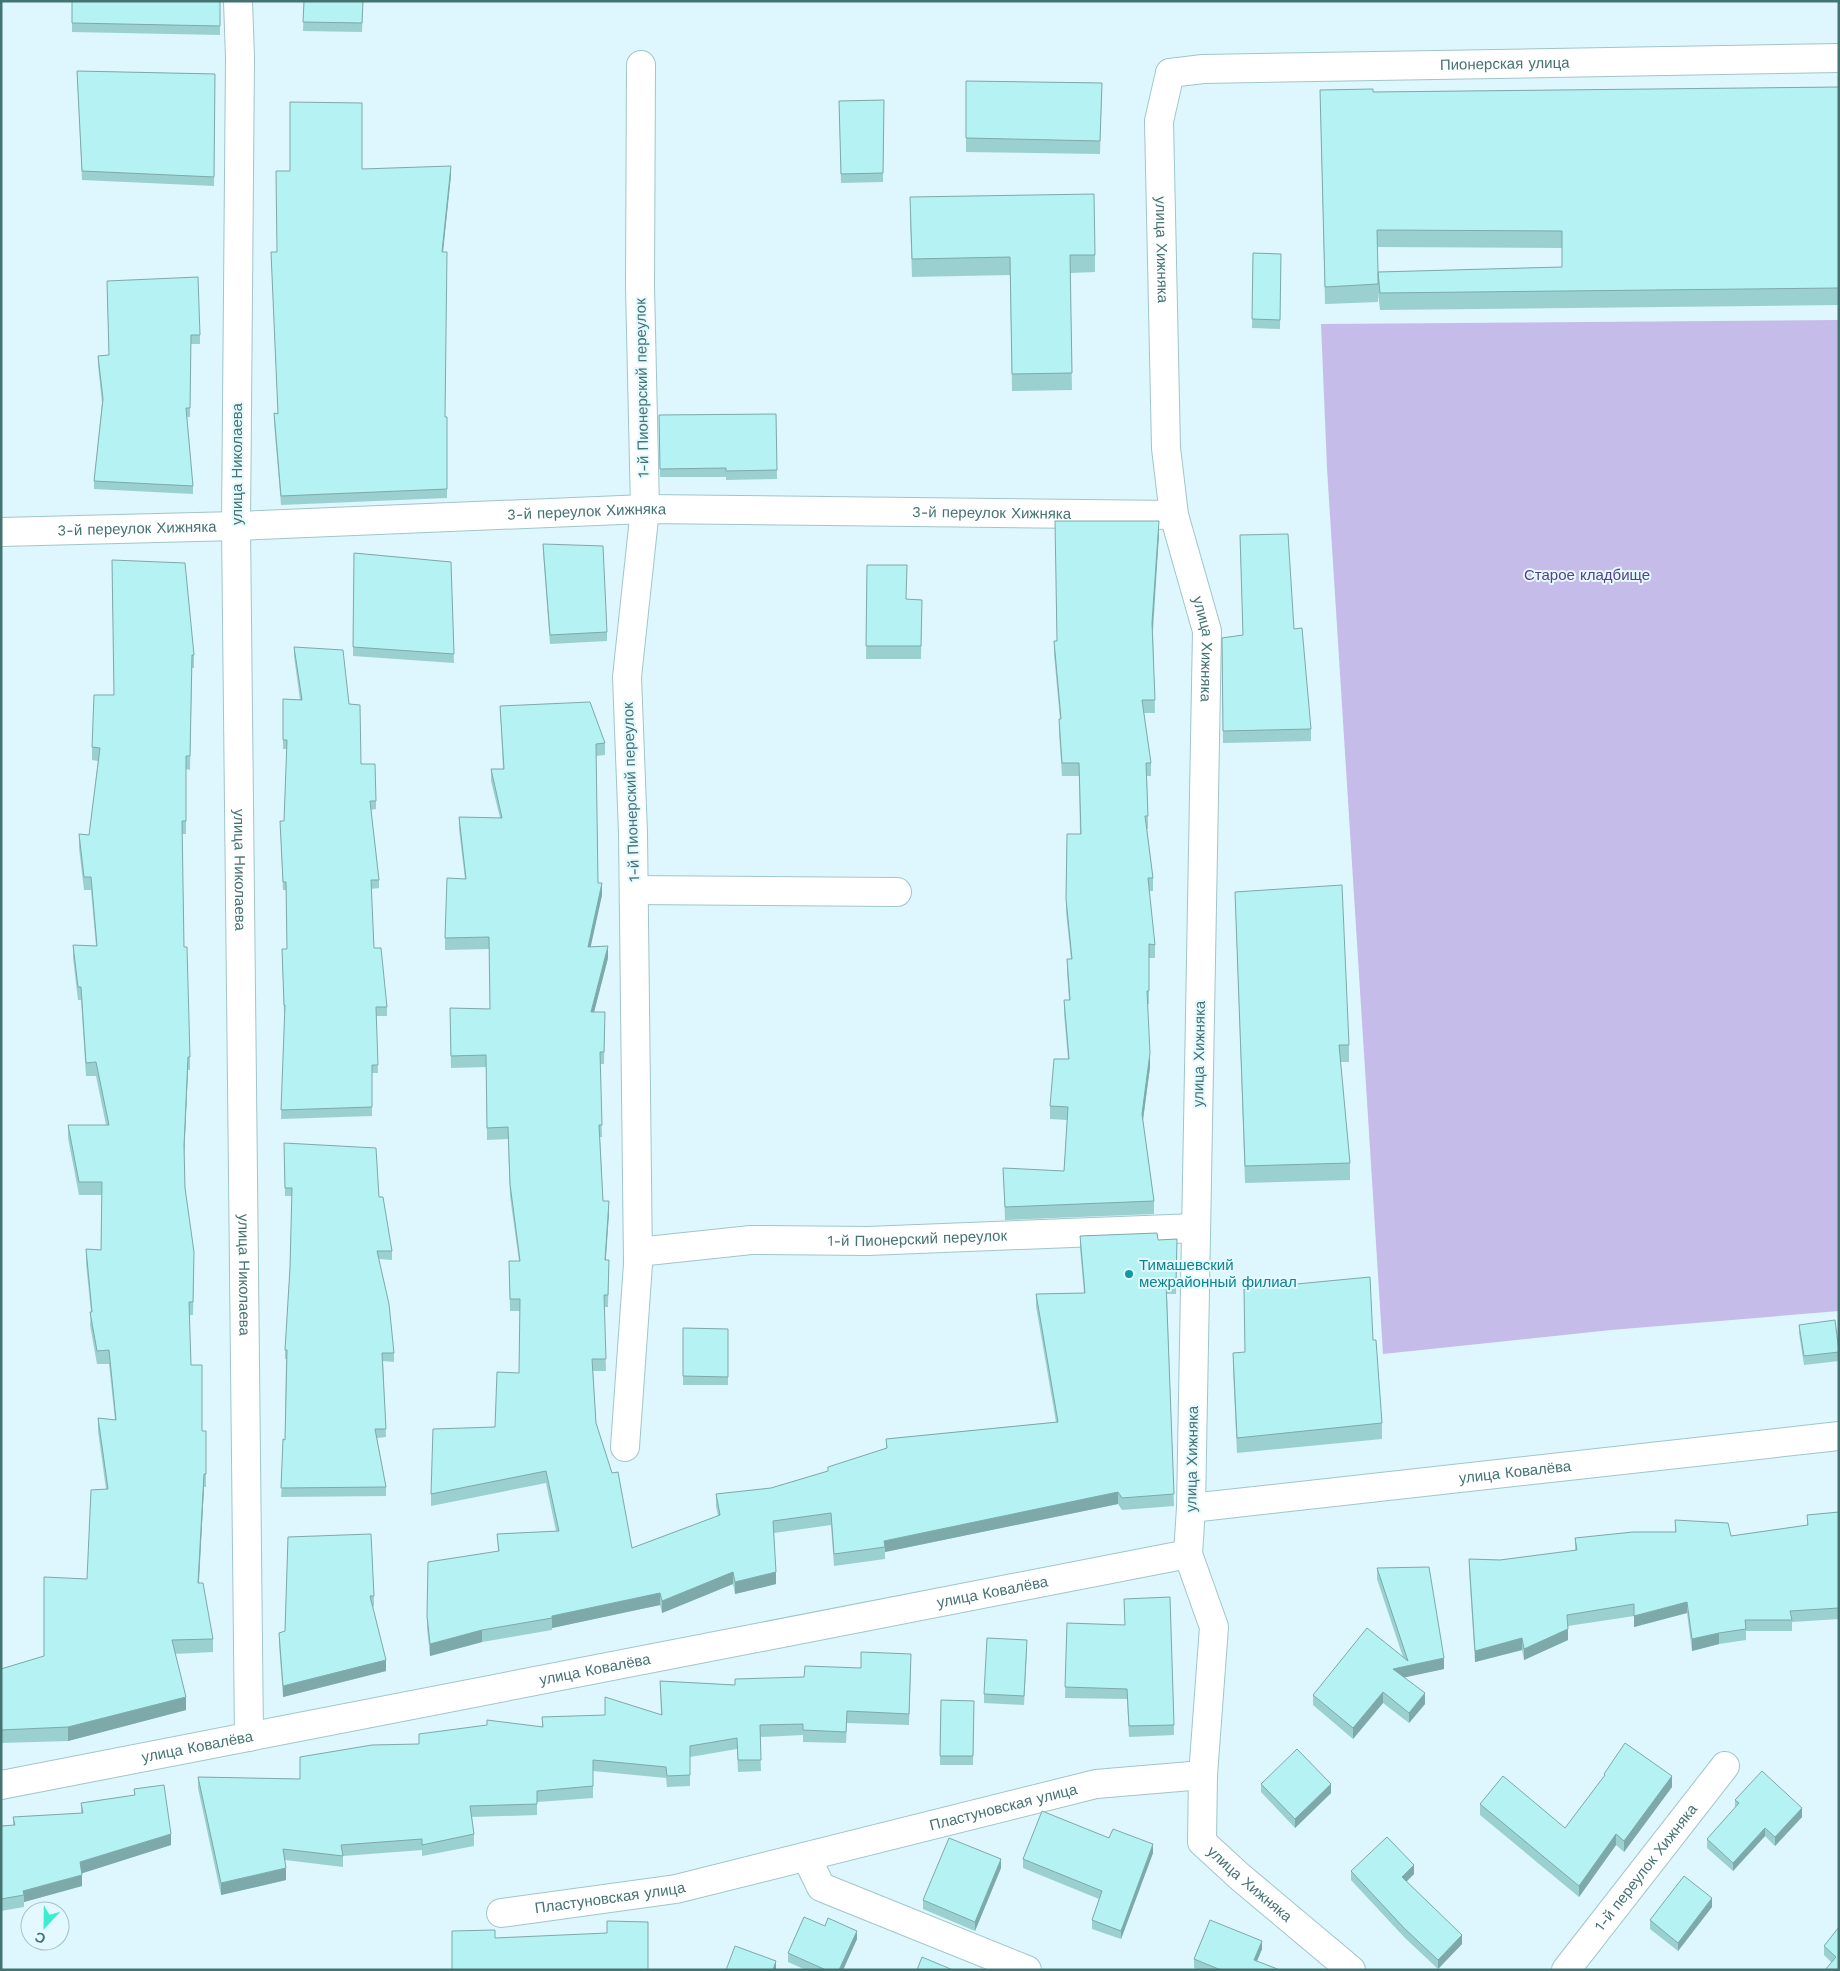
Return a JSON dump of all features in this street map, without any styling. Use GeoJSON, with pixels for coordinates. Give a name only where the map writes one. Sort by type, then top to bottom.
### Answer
{"type":"FeatureCollection","features":[{"type":"Feature","properties":{"kind":"street","name":"улица Николаева"},"geometry":{"type":"LineString","coordinates":[[238,1],[240,58],[236,526],[249,1737]]}},
{"type":"Feature","properties":{"kind":"street","name":"Пионерская улица"},"geometry":{"type":"LineString","coordinates":[[1170,72],[1213,69],[1839,58]]}},
{"type":"Feature","properties":{"kind":"street","name":"1-й Пионерский переулок"},"geometry":{"type":"LineString","coordinates":[[625,1447],[638,1252],[634,890],[627,678],[645,509],[640,286],[641,66]]}},
{"type":"Feature","properties":{"kind":"street","name":"улица Хижняка"},"geometry":{"type":"LineString","coordinates":[[1170,72],[1159,121],[1166,448],[1174,515],[1207,631],[1191,1508],[1188,1554],[1214,1627],[1203,1775],[1202,1842],[1239,1876],[1351,1970]]}},
{"type":"Feature","properties":{"kind":"street","name":"3-й переулок Хижняка"},"geometry":{"type":"LineString","coordinates":[[1,532],[236,526],[645,509],[1174,515]]}},
{"type":"Feature","properties":{"kind":"street","name":"1-й Пионерский переулок"},"geometry":{"type":"LineString","coordinates":[[634,890],[897,892]]}},
{"type":"Feature","properties":{"kind":"street","name":"1-й Пионерский переулок"},"geometry":{"type":"LineString","coordinates":[[638,1252],[751,1240],[868,1241],[1196,1228]]}},
{"type":"Feature","properties":{"kind":"street","name":"улица Ковалёва"},"geometry":{"type":"LineString","coordinates":[[1191,1508],[1839,1436]]}},
{"type":"Feature","properties":{"kind":"street","name":"улица Ковалёва"},"geometry":{"type":"LineString","coordinates":[[1,1785],[1188,1554]]}},
{"type":"Feature","properties":{"kind":"street","name":"1-й переулок Хижняка"},"geometry":{"type":"LineString","coordinates":[[1566,1970],[1724,1766]]}},
{"type":"Feature","properties":{"kind":"street","name":"Пластуновская улица"},"geometry":{"type":"LineString","coordinates":[[501,1913],[676,1889],[807,1858],[1096,1784],[1203,1775]]}},
{"type":"Feature","properties":{"kind":"street"},"geometry":{"type":"LineString","coordinates":[[807,1858],[821,1887],[1027,1970]]}},
{"type":"Feature","properties":{"kind":"green space","name":"Старое кладбище"},"geometry":{"type":"Polygon","coordinates":[[[1839,320],[1839,1311],[1611,1330],[1383,1354],[1327,468],[1321,324],[1839,320]]]}},
{"type":"Feature","properties":{"kind":"building"},"geometry":{"type":"Polygon","coordinates":[[[72,1],[220,1],[220,26],[72,23],[72,1]]]}},
{"type":"Feature","properties":{"kind":"building"},"geometry":{"type":"Polygon","coordinates":[[[304,1],[363,1],[362,23],[303,22],[304,1]]]}},
{"type":"Feature","properties":{"kind":"building"},"geometry":{"type":"Polygon","coordinates":[[[77,71],[215,74],[214,177],[82,171],[77,71]]]}},
{"type":"Feature","properties":{"kind":"building"},"geometry":{"type":"Polygon","coordinates":[[[966,81],[1102,83],[1100,141],[966,138],[966,81]]]}},
{"type":"Feature","properties":{"kind":"building"},"geometry":{"type":"Polygon","coordinates":[[[1839,87],[1839,288],[1380,293],[1378,272],[1378,284],[1325,287],[1320,90],[1373,89],[1373,92],[1839,87]],[[1377,230],[1378,272],[1562,267],[1562,231],[1377,230]]]}},
{"type":"Feature","properties":{"kind":"building"},"geometry":{"type":"Polygon","coordinates":[[[884,100],[883,173],[841,174],[839,101],[884,100]]]}},
{"type":"Feature","properties":{"kind":"building"},"geometry":{"type":"Polygon","coordinates":[[[290,102],[362,103],[362,169],[451,166],[442,252],[447,252],[445,417],[447,417],[447,489],[281,496],[274,413],[278,414],[271,252],[277,252],[276,171],[290,171],[290,102]]]}},
{"type":"Feature","properties":{"kind":"building"},"geometry":{"type":"Polygon","coordinates":[[[1094,194],[1095,255],[1070,255],[1072,373],[1012,374],[1010,257],[912,259],[910,197],[1094,194]]]}},
{"type":"Feature","properties":{"kind":"building"},"geometry":{"type":"Polygon","coordinates":[[[1253,253],[1281,254],[1280,320],[1252,319],[1253,253]]]}},
{"type":"Feature","properties":{"kind":"building"},"geometry":{"type":"Polygon","coordinates":[[[198,277],[200,335],[191,335],[190,408],[186,408],[193,486],[94,481],[103,399],[98,356],[109,355],[107,281],[198,277]]]}},
{"type":"Feature","properties":{"kind":"building"},"geometry":{"type":"Polygon","coordinates":[[[776,414],[777,470],[726,471],[726,468],[660,469],[659,415],[776,414]]]}},
{"type":"Feature","properties":{"kind":"building"},"geometry":{"type":"Polygon","coordinates":[[[1055,521],[1159,521],[1152,623],[1155,700],[1142,700],[1151,763],[1146,763],[1148,816],[1145,816],[1153,878],[1148,878],[1155,945],[1149,944],[1149,991],[1147,991],[1150,1053],[1142,1114],[1154,1201],[1005,1207],[1003,1168],[1064,1171],[1068,1107],[1050,1106],[1054,1059],[1069,1059],[1064,1000],[1070,1000],[1067,959],[1072,959],[1066,899],[1067,834],[1081,834],[1079,763],[1062,763],[1059,719],[1061,719],[1054,641],[1057,641],[1055,521]]]}},
{"type":"Feature","properties":{"kind":"building"},"geometry":{"type":"Polygon","coordinates":[[[1288,534],[1294,629],[1302,628],[1311,729],[1223,731],[1222,638],[1243,635],[1240,535],[1288,534]]]}},
{"type":"Feature","properties":{"kind":"building"},"geometry":{"type":"Polygon","coordinates":[[[543,544],[603,546],[607,632],[550,635],[543,544]]]}},
{"type":"Feature","properties":{"kind":"building"},"geometry":{"type":"Polygon","coordinates":[[[354,553],[451,562],[454,654],[353,647],[354,553]]]}},
{"type":"Feature","properties":{"kind":"building"},"geometry":{"type":"Polygon","coordinates":[[[112,560],[185,563],[194,655],[192,655],[190,756],[186,756],[186,821],[182,821],[184,947],[187,947],[190,1057],[188,1057],[184,1146],[185,1188],[194,1252],[193,1302],[189,1302],[191,1365],[202,1365],[202,1431],[206,1431],[206,1474],[204,1474],[198,1583],[203,1583],[213,1639],[172,1640],[186,1697],[68,1727],[1,1730],[1,1669],[44,1656],[44,1577],[87,1579],[91,1490],[108,1489],[98,1418],[116,1420],[109,1350],[97,1351],[90,1312],[92,1312],[86,1249],[101,1250],[102,1182],[79,1182],[68,1125],[109,1125],[96,1062],[86,1063],[81,987],[78,987],[73,945],[97,946],[91,877],[84,877],[79,834],[89,835],[100,748],[92,747],[94,695],[114,695],[112,560]]]}},
{"type":"Feature","properties":{"kind":"building"},"geometry":{"type":"Polygon","coordinates":[[[867,565],[907,565],[906,599],[922,600],[921,646],[866,646],[867,565]]]}},
{"type":"Feature","properties":{"kind":"building"},"geometry":{"type":"Polygon","coordinates":[[[294,647],[343,650],[349,704],[360,705],[361,764],[375,764],[376,801],[370,801],[379,880],[371,880],[374,948],[381,948],[387,1007],[376,1007],[378,1065],[372,1065],[372,1107],[281,1110],[285,1005],[282,949],[287,949],[286,882],[283,882],[280,821],[284,821],[287,740],[283,740],[283,699],[302,700],[294,647]]]}},
{"type":"Feature","properties":{"kind":"building"},"geometry":{"type":"Polygon","coordinates":[[[590,702],[605,743],[596,744],[598,883],[602,883],[588,947],[608,946],[591,1012],[605,1012],[604,1052],[600,1052],[602,1125],[599,1125],[603,1201],[609,1201],[605,1260],[609,1260],[608,1295],[604,1295],[606,1359],[592,1359],[596,1423],[612,1473],[618,1472],[632,1548],[720,1515],[716,1494],[771,1488],[828,1471],[828,1467],[887,1448],[886,1439],[1058,1422],[1036,1294],[1085,1293],[1080,1236],[1157,1233],[1158,1240],[1177,1239],[1176,1282],[1166,1282],[1174,1494],[1122,1498],[1118,1492],[884,1541],[885,1547],[834,1554],[831,1513],[773,1521],[776,1572],[735,1582],[733,1572],[662,1601],[660,1593],[552,1616],[552,1618],[482,1630],[430,1644],[427,1616],[428,1562],[499,1551],[497,1534],[559,1531],[546,1471],[431,1494],[433,1429],[495,1427],[497,1372],[519,1373],[520,1299],[510,1299],[509,1261],[520,1261],[510,1184],[508,1127],[487,1128],[486,1055],[451,1056],[450,1008],[490,1009],[489,937],[445,938],[447,878],[466,879],[459,817],[502,818],[491,769],[504,769],[500,706],[590,702]]]}},
{"type":"Feature","properties":{"kind":"building"},"geometry":{"type":"Polygon","coordinates":[[[1342,885],[1349,1045],[1339,1045],[1350,1163],[1245,1166],[1235,892],[1342,885]]]}},
{"type":"Feature","properties":{"kind":"building"},"geometry":{"type":"Polygon","coordinates":[[[284,1143],[376,1148],[379,1197],[383,1197],[392,1251],[377,1251],[389,1304],[394,1353],[382,1353],[386,1429],[375,1429],[386,1487],[281,1488],[283,1439],[285,1440],[287,1350],[285,1350],[292,1188],[285,1188],[284,1143]]]}},
{"type":"Feature","properties":{"kind":"building"},"geometry":{"type":"Polygon","coordinates":[[[1370,1277],[1373,1340],[1376,1340],[1382,1423],[1237,1438],[1233,1353],[1245,1352],[1244,1289],[1370,1277]]]}},
{"type":"Feature","properties":{"kind":"building"},"geometry":{"type":"Polygon","coordinates":[[[1835,1320],[1839,1352],[1804,1356],[1799,1325],[1835,1320]]]}},
{"type":"Feature","properties":{"kind":"building"},"geometry":{"type":"Polygon","coordinates":[[[683,1328],[728,1329],[728,1377],[683,1376],[683,1328]]]}},
{"type":"Feature","properties":{"kind":"building"},"geometry":{"type":"Polygon","coordinates":[[[1839,1512],[1839,1608],[1790,1611],[1792,1620],[1745,1620],[1746,1629],[1692,1639],[1687,1602],[1634,1616],[1634,1604],[1567,1615],[1568,1629],[1524,1649],[1522,1638],[1475,1651],[1469,1559],[1500,1560],[1577,1550],[1575,1538],[1633,1532],[1676,1532],[1675,1520],[1728,1523],[1731,1536],[1808,1525],[1807,1515],[1839,1512]]]}},
{"type":"Feature","properties":{"kind":"building"},"geometry":{"type":"Polygon","coordinates":[[[371,1534],[374,1596],[370,1596],[386,1660],[283,1686],[279,1633],[285,1631],[288,1537],[371,1534]]]}},
{"type":"Feature","properties":{"kind":"building"},"geometry":{"type":"Polygon","coordinates":[[[1429,1567],[1444,1658],[1393,1669],[1425,1693],[1409,1713],[1383,1692],[1353,1728],[1313,1695],[1367,1628],[1408,1661],[1377,1568],[1429,1567]]]}},
{"type":"Feature","properties":{"kind":"building"},"geometry":{"type":"Polygon","coordinates":[[[1170,1597],[1174,1725],[1129,1726],[1127,1689],[1065,1687],[1067,1623],[1125,1625],[1124,1599],[1170,1597]]]}},
{"type":"Feature","properties":{"kind":"building"},"geometry":{"type":"Polygon","coordinates":[[[987,1638],[1027,1640],[1024,1696],[984,1694],[987,1638]]]}},
{"type":"Feature","properties":{"kind":"building"},"geometry":{"type":"Polygon","coordinates":[[[861,1652],[911,1654],[909,1714],[847,1711],[846,1732],[803,1730],[803,1724],[760,1725],[761,1760],[738,1760],[737,1738],[690,1746],[690,1775],[667,1776],[666,1767],[593,1760],[593,1786],[537,1791],[537,1804],[470,1806],[474,1834],[422,1845],[422,1839],[341,1845],[343,1856],[283,1849],[286,1868],[221,1883],[198,1777],[300,1779],[300,1757],[372,1745],[419,1744],[419,1734],[487,1725],[487,1720],[543,1727],[542,1717],[605,1715],[605,1697],[662,1715],[660,1681],[735,1685],[735,1679],[804,1677],[805,1666],[861,1668],[861,1652]]]}},
{"type":"Feature","properties":{"kind":"building"},"geometry":{"type":"Polygon","coordinates":[[[941,1700],[974,1701],[973,1756],[940,1756],[941,1700]]]}},
{"type":"Feature","properties":{"kind":"building"},"geometry":{"type":"Polygon","coordinates":[[[1625,1743],[1672,1776],[1624,1841],[1616,1834],[1579,1886],[1480,1804],[1503,1776],[1565,1828],[1605,1775],[1625,1743]]]}},
{"type":"Feature","properties":{"kind":"building"},"geometry":{"type":"Polygon","coordinates":[[[1297,1749],[1331,1784],[1295,1819],[1261,1784],[1297,1749]]]}},
{"type":"Feature","properties":{"kind":"building"},"geometry":{"type":"Polygon","coordinates":[[[1762,1771],[1802,1808],[1775,1837],[1765,1828],[1733,1863],[1707,1839],[1739,1803],[1735,1800],[1762,1771]]]}},
{"type":"Feature","properties":{"kind":"building"},"geometry":{"type":"Polygon","coordinates":[[[164,1785],[171,1834],[80,1862],[82,1875],[23,1891],[24,1895],[1,1899],[1,1826],[15,1825],[13,1817],[83,1813],[81,1803],[135,1795],[134,1789],[164,1785]]]}},
{"type":"Feature","properties":{"kind":"building"},"geometry":{"type":"Polygon","coordinates":[[[1042,1811],[1109,1838],[1113,1829],[1153,1844],[1121,1931],[1092,1920],[1102,1891],[1023,1859],[1042,1811]]]}},
{"type":"Feature","properties":{"kind":"building"},"geometry":{"type":"Polygon","coordinates":[[[1387,1837],[1414,1865],[1402,1877],[1462,1935],[1438,1960],[1404,1928],[1351,1871],[1387,1837]]]}},
{"type":"Feature","properties":{"kind":"building"},"geometry":{"type":"Polygon","coordinates":[[[949,1838],[1001,1859],[975,1922],[923,1900],[949,1838]]]}},
{"type":"Feature","properties":{"kind":"building"},"geometry":{"type":"Polygon","coordinates":[[[1684,1876],[1712,1898],[1678,1943],[1650,1920],[1684,1876]]]}},
{"type":"Feature","properties":{"kind":"building"},"geometry":{"type":"Polygon","coordinates":[[[804,1917],[825,1926],[828,1918],[857,1931],[839,1970],[826,1970],[788,1953],[804,1917]]]}},
{"type":"Feature","properties":{"kind":"building"},"geometry":{"type":"Polygon","coordinates":[[[1210,1920],[1262,1941],[1254,1960],[1280,1970],[1221,1970],[1194,1959],[1210,1920]]]}},
{"type":"Feature","properties":{"kind":"building"},"geometry":{"type":"Polygon","coordinates":[[[607,1921],[648,1922],[648,1970],[452,1970],[452,1931],[495,1930],[495,1938],[607,1933],[607,1921]]]}},
{"type":"Feature","properties":{"kind":"building"},"geometry":{"type":"Polygon","coordinates":[[[1839,1927],[1839,1970],[1825,1970],[1836,1957],[1824,1946],[1839,1927]]]}},
{"type":"Feature","properties":{"kind":"building"},"geometry":{"type":"Polygon","coordinates":[[[735,1946],[776,1961],[773,1970],[726,1970],[735,1946]]]}},
{"type":"Feature","properties":{"kind":"building"},"geometry":{"type":"Polygon","coordinates":[[[922,1957],[953,1970],[917,1970],[922,1957]]]}},
{"type":"Feature","properties":{"kind":"place","name":"Тимашевский межрайонный филиал"},"geometry":{"type":"Point","coordinates":[1129,1274]}}]}
